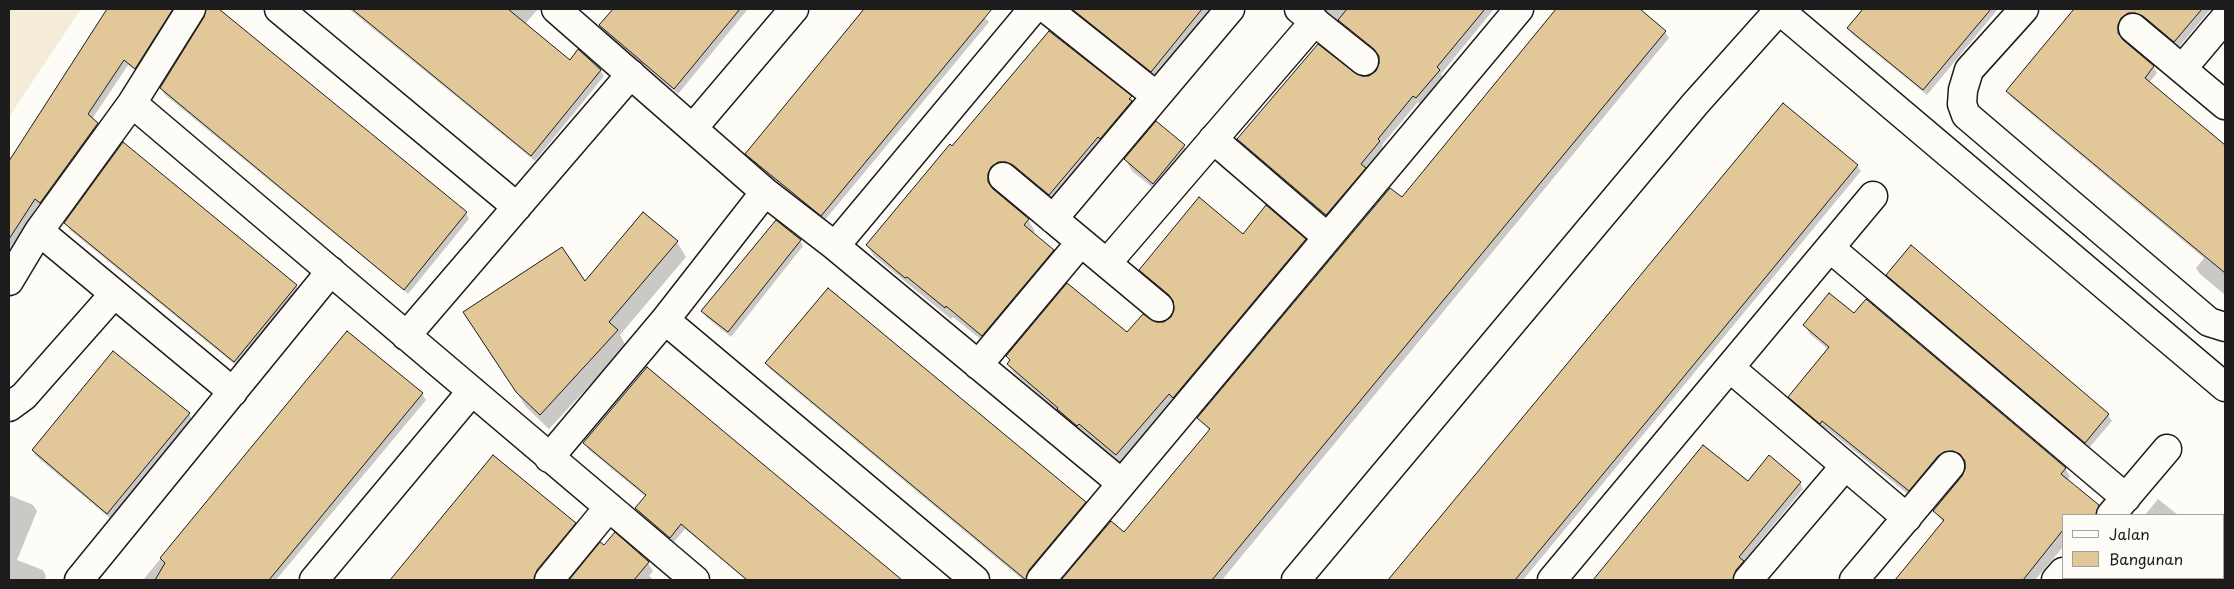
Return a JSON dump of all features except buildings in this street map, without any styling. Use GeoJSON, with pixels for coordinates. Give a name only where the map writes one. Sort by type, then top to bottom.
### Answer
{"type":"FeatureCollection","features":[{"type":"Feature","properties":{"kind":"street"},"geometry":{"type":"LineString","coordinates":[[9,281],[39,232],[132,103],[191,9]]}},
{"type":"Feature","properties":{"kind":"street"},"geometry":{"type":"LineString","coordinates":[[279,9],[516,207]]}},
{"type":"Feature","properties":{"kind":"street"},"geometry":{"type":"LineString","coordinates":[[557,9],[765,192],[835,246],[1121,483]]}},
{"type":"Feature","properties":{"kind":"street"},"geometry":{"type":"LineString","coordinates":[[693,128],[794,9]]}},
{"type":"Feature","properties":{"kind":"street"},"geometry":{"type":"LineString","coordinates":[[835,246],[1033,9]]}},
{"type":"Feature","properties":{"kind":"street"},"geometry":{"type":"LineString","coordinates":[[1047,9],[1155,95]]}},
{"type":"Feature","properties":{"kind":"street"},"geometry":{"type":"LineString","coordinates":[[1053,219],[1155,95],[1230,9]]}},
{"type":"Feature","properties":{"kind":"street"},"geometry":{"type":"LineString","coordinates":[[1041,580],[1519,9]]}},
{"type":"Feature","properties":{"kind":"street"},"geometry":{"type":"LineString","coordinates":[[1296,580],[1695,104],[1779,9],[2225,387]]}},
{"type":"Feature","properties":{"kind":"street"},"geometry":{"type":"LineString","coordinates":[[2024,9],[1970,70],[1963,90],[1962,104],[1966,115],[2209,322],[2225,327]]}},
{"type":"Feature","properties":{"kind":"street"},"geometry":{"type":"LineString","coordinates":[[1106,264],[1213,139],[1307,15],[1364,61]]}},
{"type":"Feature","properties":{"kind":"street"},"geometry":{"type":"LineString","coordinates":[[2182,69],[2225,18]]}},
{"type":"Feature","properties":{"kind":"street"},"geometry":{"type":"LineString","coordinates":[[2133,28],[2225,105]]}},
{"type":"Feature","properties":{"kind":"street"},"geometry":{"type":"LineString","coordinates":[[406,336],[631,74]]}},
{"type":"Feature","properties":{"kind":"street"},"geometry":{"type":"LineString","coordinates":[[132,103],[472,391],[548,458],[695,580]]}},
{"type":"Feature","properties":{"kind":"street"},"geometry":{"type":"LineString","coordinates":[[1213,139],[1327,237]]}},
{"type":"Feature","properties":{"kind":"street"},"geometry":{"type":"LineString","coordinates":[[1003,177],[1159,307]]}},
{"type":"Feature","properties":{"kind":"street"},"geometry":{"type":"LineString","coordinates":[[548,458],[665,320],[765,192]]}},
{"type":"Feature","properties":{"kind":"street"},"geometry":{"type":"LineString","coordinates":[[1552,580],[1873,196]]}},
{"type":"Feature","properties":{"kind":"street"},"geometry":{"type":"LineString","coordinates":[[39,232],[233,392]]}},
{"type":"Feature","properties":{"kind":"street"},"geometry":{"type":"LineString","coordinates":[[978,365],[1081,242]]}},
{"type":"Feature","properties":{"kind":"street"},"geometry":{"type":"LineString","coordinates":[[1830,248],[2118,507],[2168,449]]}},
{"type":"Feature","properties":{"kind":"street"},"geometry":{"type":"LineString","coordinates":[[79,580],[331,271]]}},
{"type":"Feature","properties":{"kind":"street"},"geometry":{"type":"LineString","coordinates":[[9,407],[24,396],[114,294]]}},
{"type":"Feature","properties":{"kind":"street"},"geometry":{"type":"LineString","coordinates":[[665,320],[975,580]]}},
{"type":"Feature","properties":{"kind":"street"},"geometry":{"type":"LineString","coordinates":[[1730,368],[1907,518]]}},
{"type":"Feature","properties":{"kind":"street"},"geometry":{"type":"LineString","coordinates":[[314,580],[472,391]]}},
{"type":"Feature","properties":{"kind":"street"},"geometry":{"type":"LineString","coordinates":[[1748,580],[1845,466]]}},
{"type":"Feature","properties":{"kind":"street"},"geometry":{"type":"LineString","coordinates":[[1854,580],[1950,466]]}},
{"type":"Feature","properties":{"kind":"street"},"geometry":{"type":"LineString","coordinates":[[549,580],[609,507]]}},
{"type":"Feature","properties":{"kind":"shaded area"},"geometry":{"type":"Polygon","coordinates":[[[9,9],[81,9],[9,117],[9,9]]]}}]}
